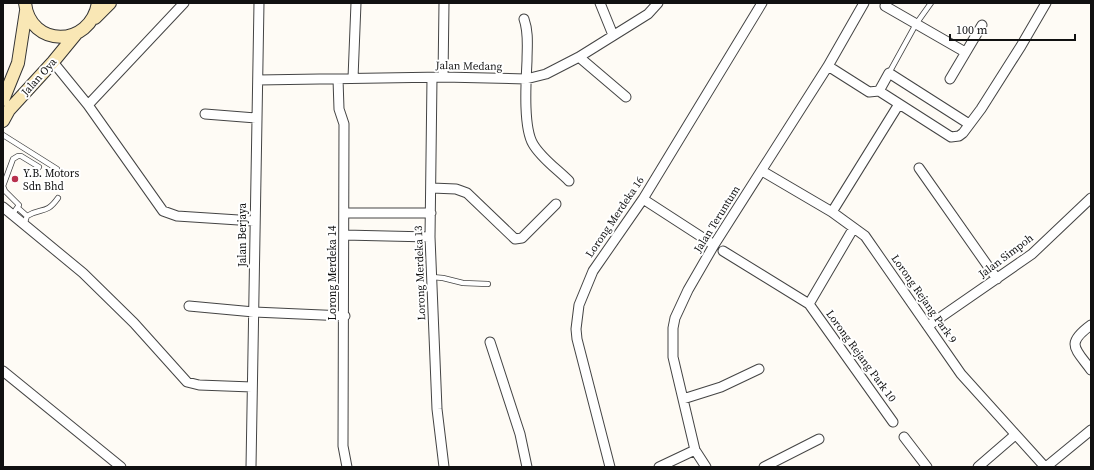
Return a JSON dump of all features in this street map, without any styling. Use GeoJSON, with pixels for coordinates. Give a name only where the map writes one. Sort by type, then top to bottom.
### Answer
{"type":"FeatureCollection","features":[{"type":"Feature","properties":{"kind":"main road"},"geometry":{"type":"LineString","coordinates":[[92,21],[98,3]]}},
{"type":"Feature","properties":{"kind":"main road","name":"Jalan Oya"},"geometry":{"type":"LineString","coordinates":[[3,121],[9,110],[54,62],[76,34],[85,28],[110,3]]}},
{"type":"Feature","properties":{"kind":"main road"},"geometry":{"type":"LineString","coordinates":[[26,6],[34,24],[46,34],[56,37],[66,37],[76,34]]}},
{"type":"Feature","properties":{"kind":"main road","name":"Jalan Oya"},"geometry":{"type":"LineString","coordinates":[[3,100],[18,63],[26,6]]}},
{"type":"Feature","properties":{"kind":"street"},"geometry":{"type":"LineString","coordinates":[[88,105],[184,3]]}},
{"type":"Feature","properties":{"kind":"street","name":"Jalan Berjaya"},"geometry":{"type":"LineString","coordinates":[[251,467],[254,221],[259,3]]}},
{"type":"Feature","properties":{"kind":"street"},"geometry":{"type":"LineString","coordinates":[[353,78],[356,3]]}},
{"type":"Feature","properties":{"kind":"street"},"geometry":{"type":"LineString","coordinates":[[443,77],[444,3]]}},
{"type":"Feature","properties":{"kind":"street"},"geometry":{"type":"LineString","coordinates":[[600,3],[613,35]]}},
{"type":"Feature","properties":{"kind":"street","name":"Jalan Medang"},"geometry":{"type":"LineString","coordinates":[[258,80],[443,77],[526,79],[546,74],[579,57],[648,14],[658,3]]}},
{"type":"Feature","properties":{"kind":"street","name":"Lorong Merdeka 16"},"geometry":{"type":"LineString","coordinates":[[610,467],[577,339],[576,321],[579,305],[594,271],[643,199],[762,3]]}},
{"type":"Feature","properties":{"kind":"street","name":"Jalan Teruntum"},"geometry":{"type":"LineString","coordinates":[[706,467],[695,450],[673,357],[673,328],[676,318],[688,290],[714,245],[828,66],[864,3]]}},
{"type":"Feature","properties":{"kind":"street"},"geometry":{"type":"LineString","coordinates":[[828,66],[869,92],[879,91],[951,137],[959,136],[969,124],[1021,46],[1046,3]]}},
{"type":"Feature","properties":{"kind":"street"},"geometry":{"type":"LineString","coordinates":[[886,6],[965,52]]}},
{"type":"Feature","properties":{"kind":"street"},"geometry":{"type":"LineString","coordinates":[[524,19],[527,29],[526,79],[528,134],[542,156],[569,181]]}},
{"type":"Feature","properties":{"kind":"street"},"geometry":{"type":"LineString","coordinates":[[950,79],[982,25]]}},
{"type":"Feature","properties":{"kind":"street"},"geometry":{"type":"LineString","coordinates":[[579,57],[626,97]]}},
{"type":"Feature","properties":{"kind":"street"},"geometry":{"type":"LineString","coordinates":[[54,62],[88,105],[160,208],[166,213],[177,216],[254,221]]}},
{"type":"Feature","properties":{"kind":"street"},"geometry":{"type":"LineString","coordinates":[[879,91],[889,73],[969,124]]}},
{"type":"Feature","properties":{"kind":"street","name":"Lorong Merdeka 13"},"geometry":{"type":"LineString","coordinates":[[432,78],[432,188],[430,237],[437,409],[444,467]]}},
{"type":"Feature","properties":{"kind":"street","name":"Lorong Merdeka 14"},"geometry":{"type":"LineString","coordinates":[[338,79],[340,109],[344,124],[345,316],[343,446],[346,467]]}},
{"type":"Feature","properties":{"kind":"street"},"geometry":{"type":"LineString","coordinates":[[832,212],[899,104]]}},
{"type":"Feature","properties":{"kind":"street"},"geometry":{"type":"LineString","coordinates":[[205,114],[256,118]]}},
{"type":"Feature","properties":{"kind":"street"},"geometry":{"type":"LineString","coordinates":[[919,168],[997,279]]}},
{"type":"Feature","properties":{"kind":"street","name":"Lorong Rejang Park 9"},"geometry":{"type":"LineString","coordinates":[[762,170],[832,212],[853,229],[865,236],[961,374],[1015,435],[1046,467]]}},
{"type":"Feature","properties":{"kind":"street"},"geometry":{"type":"LineString","coordinates":[[432,188],[456,189],[467,193],[515,239],[522,238],[556,204]]}},
{"type":"Feature","properties":{"kind":"street","name":"Jalan Simpoh"},"geometry":{"type":"LineString","coordinates":[[928,326],[1032,254],[1091,198]]}},
{"type":"Feature","properties":{"kind":"street"},"geometry":{"type":"LineString","coordinates":[[643,199],[714,245]]}},
{"type":"Feature","properties":{"kind":"street"},"geometry":{"type":"LineString","coordinates":[[3,207],[15,212],[26,220],[83,273],[134,323],[187,382],[199,385],[252,387]]}},
{"type":"Feature","properties":{"kind":"street"},"geometry":{"type":"LineString","coordinates":[[344,213],[431,213]]}},
{"type":"Feature","properties":{"kind":"street"},"geometry":{"type":"LineString","coordinates":[[809,304],[853,229]]}},
{"type":"Feature","properties":{"kind":"street"},"geometry":{"type":"LineString","coordinates":[[344,235],[430,237]]}},
{"type":"Feature","properties":{"kind":"street","name":"Lorong Rejang Park 10"},"geometry":{"type":"LineString","coordinates":[[723,251],[809,304],[893,422]]}},
{"type":"Feature","properties":{"kind":"street"},"geometry":{"type":"LineString","coordinates":[[189,306],[254,312],[345,316]]}},
{"type":"Feature","properties":{"kind":"street"},"geometry":{"type":"LineString","coordinates":[[1091,325],[1079,334],[1075,343],[1075,348],[1091,370]]}},
{"type":"Feature","properties":{"kind":"street"},"geometry":{"type":"LineString","coordinates":[[490,342],[520,434],[527,467]]}},
{"type":"Feature","properties":{"kind":"street"},"geometry":{"type":"LineString","coordinates":[[683,399],[721,387],[759,369]]}},
{"type":"Feature","properties":{"kind":"street"},"geometry":{"type":"LineString","coordinates":[[3,371],[121,467]]}},
{"type":"Feature","properties":{"kind":"street"},"geometry":{"type":"LineString","coordinates":[[1046,467],[1091,430]]}},
{"type":"Feature","properties":{"kind":"street"},"geometry":{"type":"LineString","coordinates":[[978,467],[1015,435]]}},
{"type":"Feature","properties":{"kind":"street"},"geometry":{"type":"LineString","coordinates":[[904,437],[927,467]]}},
{"type":"Feature","properties":{"kind":"street"},"geometry":{"type":"LineString","coordinates":[[764,467],[819,439]]}},
{"type":"Feature","properties":{"kind":"street"},"geometry":{"type":"LineString","coordinates":[[659,467],[695,450]]}},
{"type":"Feature","properties":{"kind":"lane"},"geometry":{"type":"LineString","coordinates":[[889,73],[916,24],[931,3]]}},
{"type":"Feature","properties":{"kind":"lane"},"geometry":{"type":"LineString","coordinates":[[3,135],[57,169]]}},
{"type":"Feature","properties":{"kind":"lane"},"geometry":{"type":"LineString","coordinates":[[15,212],[19,205],[18,202],[5,191],[3,186],[13,159],[21,156],[39,167]]}},
{"type":"Feature","properties":{"kind":"lane"},"geometry":{"type":"LineString","coordinates":[[26,220],[35,212],[46,211],[52,208],[58,198]]}},
{"type":"Feature","properties":{"kind":"lane"},"geometry":{"type":"LineString","coordinates":[[432,277],[463,283],[488,284]]}},
{"type":"Feature","properties":{"kind":"place","name":"Y.B. Motors Sdn Bhd"},"geometry":{"type":"Point","coordinates":[15,179]}}]}
